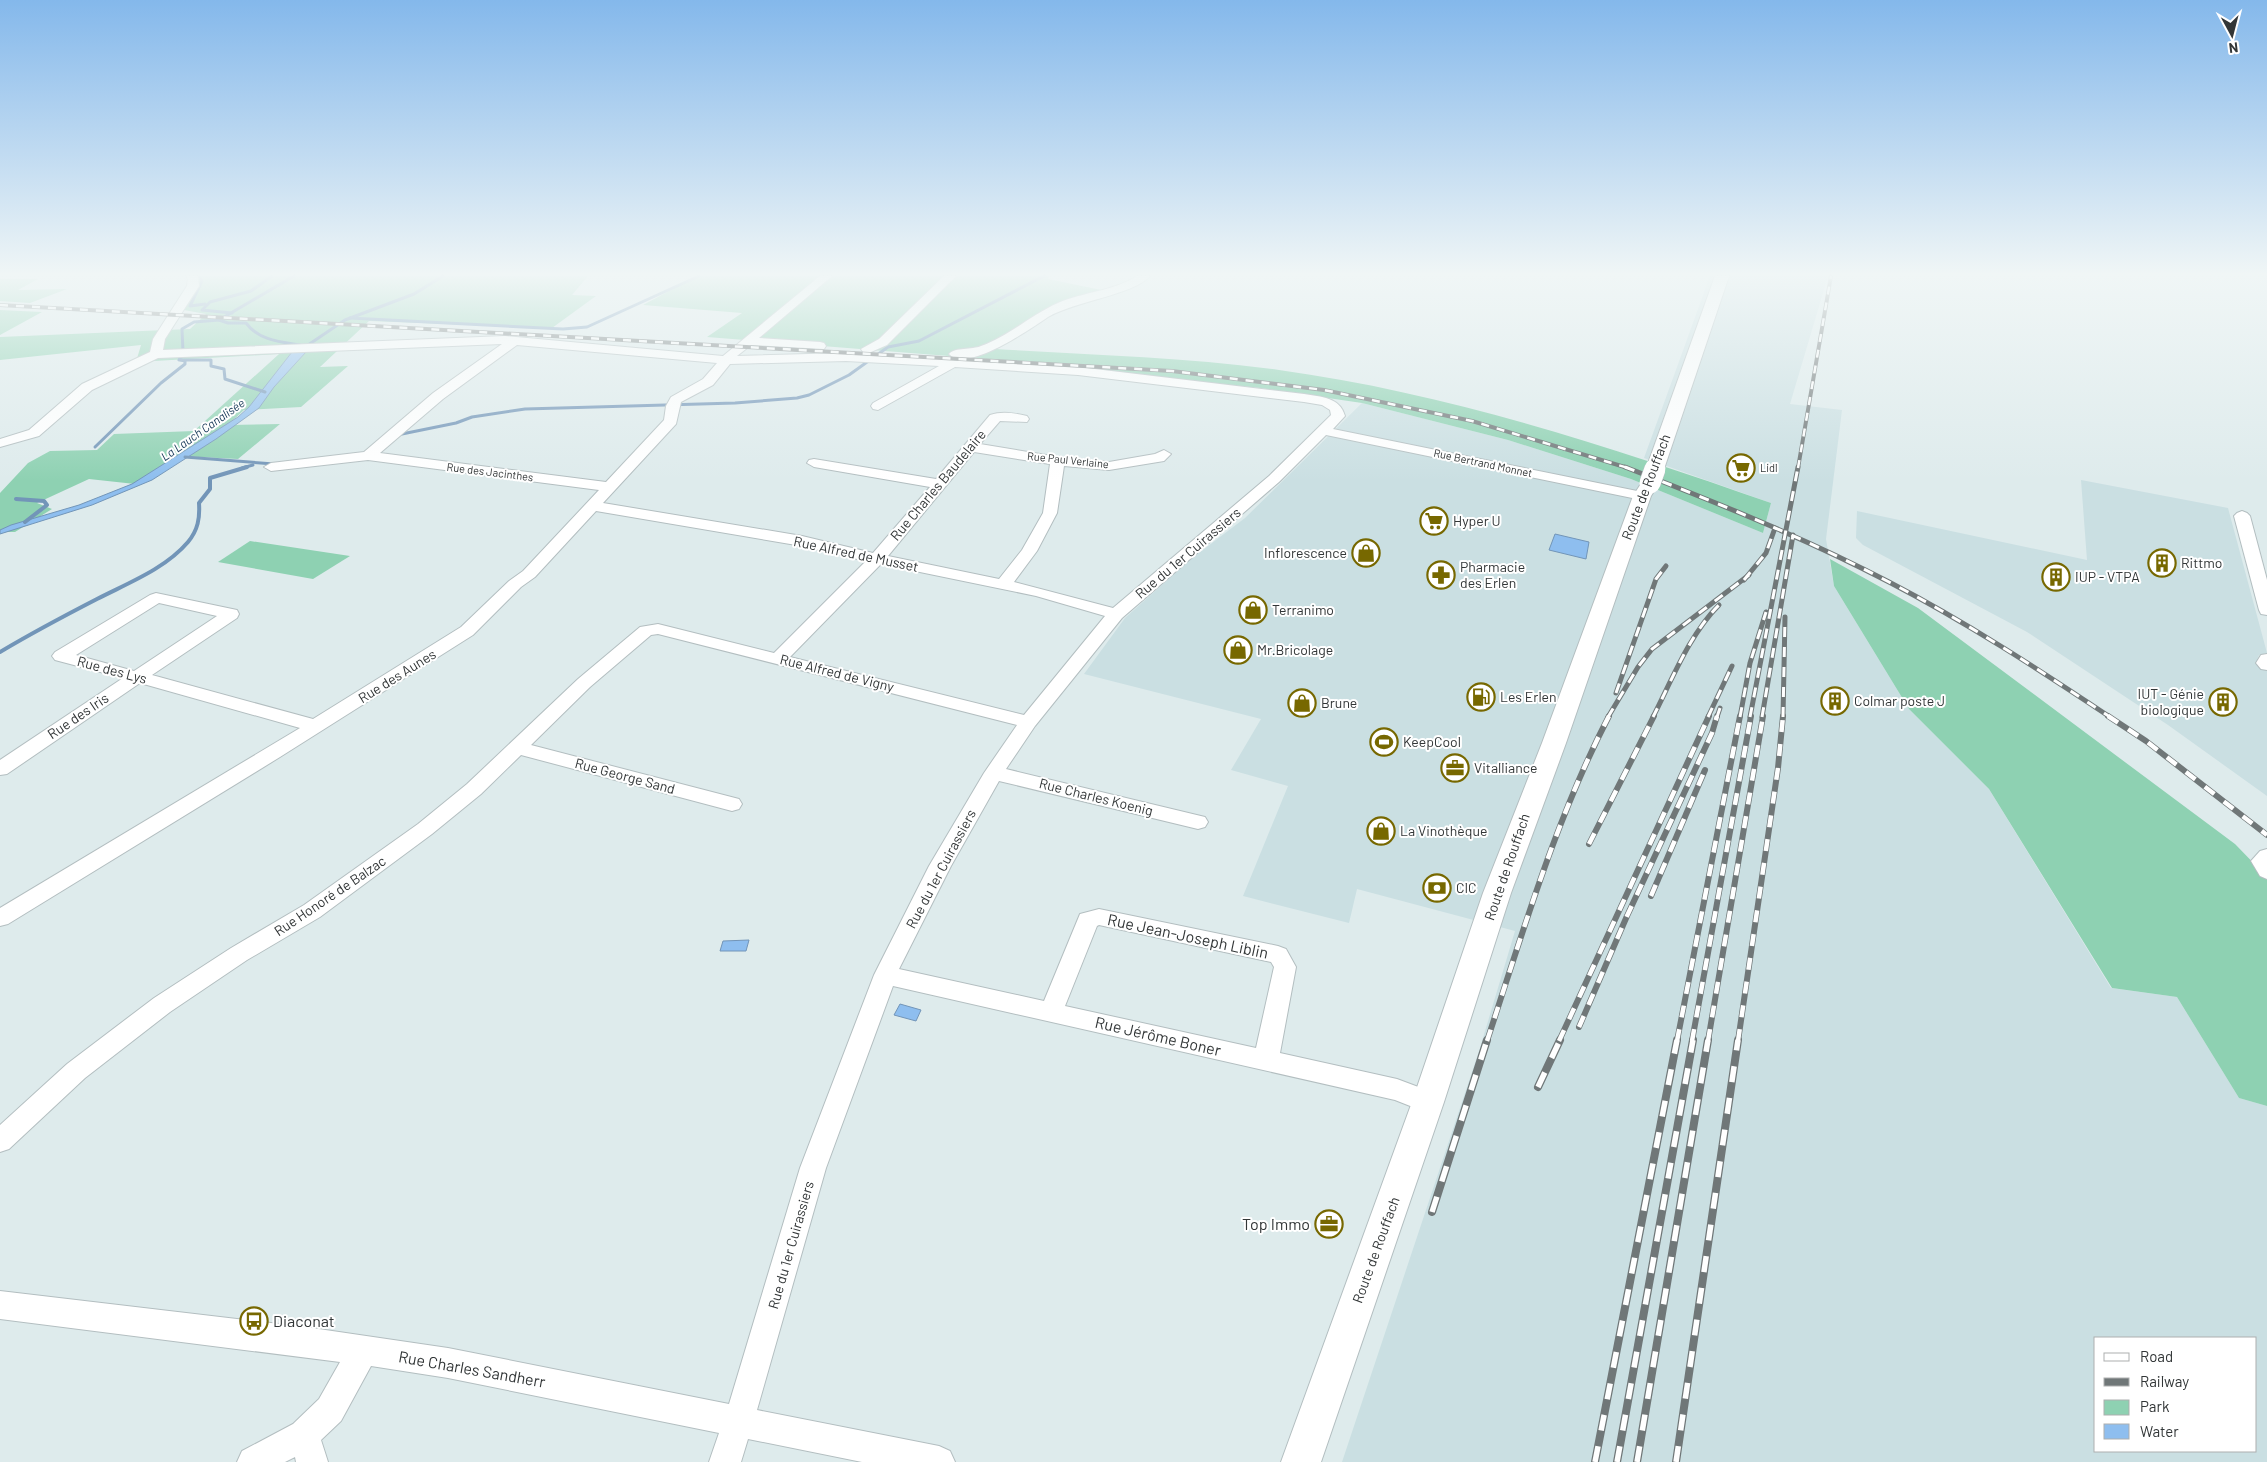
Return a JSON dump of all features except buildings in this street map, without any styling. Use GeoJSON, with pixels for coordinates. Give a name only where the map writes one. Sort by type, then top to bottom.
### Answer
{"type":"FeatureCollection","features":[{"type":"Feature","properties":{"kind":"main road","name":"Route de Rouffach"},"geometry":{"type":"LineString","coordinates":[[1301,1462],[1428,1102],[1504,874],[1554,743],[1698,344]]}},
{"type":"Feature","properties":{"kind":"street"},"geometry":{"type":"LineString","coordinates":[[156,354],[158,344]]}},
{"type":"Feature","properties":{"kind":"street"},"geometry":{"type":"LineString","coordinates":[[0,443],[34,433],[72,398],[87,387],[156,354],[432,344]]}},
{"type":"Feature","properties":{"kind":"street"},"geometry":{"type":"LineString","coordinates":[[368,456],[438,396],[510,344]]}},
{"type":"Feature","properties":{"kind":"street"},"geometry":{"type":"LineString","coordinates":[[550,344],[726,360],[875,353],[966,354],[983,351],[995,344]]}},
{"type":"Feature","properties":{"kind":"street","name":"Rue des Aunes"},"geometry":{"type":"LineString","coordinates":[[0,918],[316,726],[467,630],[515,584],[529,574],[671,422],[674,403],[708,382],[726,360],[745,344]]}},
{"type":"Feature","properties":{"kind":"street"},"geometry":{"type":"LineString","coordinates":[[783,344],[954,363]]}},
{"type":"Feature","properties":{"kind":"street"},"geometry":{"type":"LineString","coordinates":[[875,353],[881,344]]}},
{"type":"Feature","properties":{"kind":"street"},"geometry":{"type":"LineString","coordinates":[[878,406],[954,363]]}},
{"type":"Feature","properties":{"kind":"street","name":"Rue du 1er Cuirassiers"},"geometry":{"type":"LineString","coordinates":[[739,1420],[813,1168],[885,975],[940,866],[994,773],[1028,722],[1070,668],[1116,614],[1274,479],[1338,416],[1336,408],[1326,402],[1304,398],[1078,371],[954,363]]}},
{"type":"Feature","properties":{"kind":"street","name":"Rue Charles Baudelaire"},"geometry":{"type":"LineString","coordinates":[[779,658],[877,559],[995,418],[1001,416],[1022,419]]}},
{"type":"Feature","properties":{"kind":"street","name":"Rue Bertrand Monnet"},"geometry":{"type":"LineString","coordinates":[[1324,431],[1649,483]]}},
{"type":"Feature","properties":{"kind":"street","name":"Rue Paul Verlaine"},"geometry":{"type":"LineString","coordinates":[[971,447],[1058,461],[1114,465],[1159,458],[1164,454]]}},
{"type":"Feature","properties":{"kind":"street","name":"Rue des Jacinthes"},"geometry":{"type":"LineString","coordinates":[[271,467],[368,456],[611,487]]}},
{"type":"Feature","properties":{"kind":"street"},"geometry":{"type":"LineString","coordinates":[[1004,584],[1029,550],[1050,513],[1058,461]]}},
{"type":"Feature","properties":{"kind":"street"},"geometry":{"type":"LineString","coordinates":[[814,463],[938,484]]}},
{"type":"Feature","properties":{"kind":"street","name":"Rue Alfred de Musset"},"geometry":{"type":"LineString","coordinates":[[594,506],[802,542],[1039,592],[1116,614]]}},
{"type":"Feature","properties":{"kind":"street"},"geometry":{"type":"LineString","coordinates":[[2242,516],[2267,610]]}},
{"type":"Feature","properties":{"kind":"street","name":"Rue des Lys"},"geometry":{"type":"LineString","coordinates":[[231,614],[156,598],[61,656],[316,726]]}},
{"type":"Feature","properties":{"kind":"street","name":"Rue des Iris"},"geometry":{"type":"LineString","coordinates":[[0,769],[231,614]]}},
{"type":"Feature","properties":{"kind":"street","name":"Rue Alfred de Vigny"},"geometry":{"type":"LineString","coordinates":[[646,631],[658,629],[1028,722]]}},
{"type":"Feature","properties":{"kind":"street","name":"Rue Honoré de Balzac"},"geometry":{"type":"LineString","coordinates":[[0,1142],[76,1071],[162,1005],[239,954],[312,911],[372,869],[474,790],[584,683],[646,631]]}},
{"type":"Feature","properties":{"kind":"street"},"geometry":{"type":"LineString","coordinates":[[2267,659],[2265,662],[2267,665]]}},
{"type":"Feature","properties":{"kind":"street","name":"Rue George Sand"},"geometry":{"type":"LineString","coordinates":[[519,748],[732,804]]}},
{"type":"Feature","properties":{"kind":"street","name":"Rue Charles Koenig"},"geometry":{"type":"LineString","coordinates":[[994,773],[1198,822]]}},
{"type":"Feature","properties":{"kind":"street","name":"Rue Jean-Joseph Liblin"},"geometry":{"type":"LineString","coordinates":[[1051,1012],[1088,920],[1099,918],[1278,955],[1284,967],[1266,1061]]}},
{"type":"Feature","properties":{"kind":"street","name":"Rue Jérôme Boner"},"geometry":{"type":"LineString","coordinates":[[885,975],[1397,1090],[1428,1102]]}},
{"type":"Feature","properties":{"kind":"street","name":"Rue Charles Sandherr"},"geometry":{"type":"LineString","coordinates":[[0,1305],[305,1342],[448,1363],[739,1420],[939,1462]]}},
{"type":"Feature","properties":{"kind":"street"},"geometry":{"type":"LineString","coordinates":[[253,1462],[308,1448],[363,1351]]}},
{"type":"Feature","properties":{"kind":"street"},"geometry":{"type":"LineString","coordinates":[[725,1462],[739,1420]]}},
{"type":"Feature","properties":{"kind":"shaded area"},"geometry":{"type":"Polygon","coordinates":[[[1685,344],[1808,344],[1790,404],[1842,410],[1826,539],[1834,586],[1909,709],[1989,789],[2111,988],[2177,997],[2239,1098],[2267,1106],[2267,1462],[1342,1462],[1480,1048],[1515,931],[1357,889],[1349,923],[1243,896],[1288,786],[1231,770],[1261,719],[1084,674],[1125,618],[1191,559],[1245,518],[1362,403],[1508,440],[1631,479],[1763,533],[1771,503],[1644,458],[1685,344]]]}},
{"type":"Feature","properties":{"kind":"shaded area"},"geometry":{"type":"Polygon","coordinates":[[[2081,480],[2228,508],[2267,653],[2259,655],[2257,660],[2267,670],[2267,796],[2168,725],[2027,632],[1863,545],[1856,538],[1857,511],[2087,560],[2081,480]]]}},
{"type":"Feature","properties":{"kind":"green space"},"geometry":{"type":"Polygon","coordinates":[[[0,344],[344,344],[320,367],[348,366],[301,407],[244,410],[228,425],[280,424],[238,459],[179,456],[135,484],[89,479],[37,503],[52,509],[15,532],[0,532],[0,493],[28,463],[50,451],[97,450],[114,434],[194,431],[279,354],[136,362],[141,345],[0,360],[0,344]]]}},
{"type":"Feature","properties":{"kind":"green space"},"geometry":{"type":"Polygon","coordinates":[[[799,344],[1003,344],[996,349],[1208,362],[1279,370],[1342,380],[1466,407],[1528,424],[1589,442],[1771,503],[1763,533],[1631,479],[1508,440],[1362,403],[1260,388],[1103,373],[1100,368],[799,344]]]}},
{"type":"Feature","properties":{"kind":"green space"},"geometry":{"type":"Polygon","coordinates":[[[250,541],[350,556],[313,579],[218,562],[250,541]]]}},
{"type":"Feature","properties":{"kind":"green space"},"geometry":{"type":"Polygon","coordinates":[[[1830,559],[1918,608],[2235,844],[2267,877],[2267,1106],[2239,1098],[2177,997],[2112,988],[1989,789],[1909,709],[1834,586],[1830,559]]]}},
{"type":"Feature","properties":{"kind":"water"},"geometry":{"type":"Polygon","coordinates":[[[292,352],[306,352],[274,387],[259,408],[216,439],[152,480],[92,505],[0,534],[0,530],[11,525],[79,505],[132,484],[238,417],[249,407],[292,352]]]}},
{"type":"Feature","properties":{"kind":"water"},"geometry":{"type":"Polygon","coordinates":[[[1555,534],[1589,542],[1586,559],[1549,550],[1555,534]]]}},
{"type":"Feature","properties":{"kind":"water"},"geometry":{"type":"Polygon","coordinates":[[[749,940],[746,951],[720,951],[723,941],[749,940]]]}},
{"type":"Feature","properties":{"kind":"water"},"geometry":{"type":"Polygon","coordinates":[[[900,1004],[921,1010],[916,1021],[894,1015],[900,1004]]]}},
{"type":"Feature","properties":{"kind":"waterway"},"geometry":{"type":"LineString","coordinates":[[181,360],[179,360],[183,352],[183,344]]}},
{"type":"Feature","properties":{"kind":"waterway"},"geometry":{"type":"LineString","coordinates":[[295,344],[306,346]]}},
{"type":"Feature","properties":{"kind":"waterway","name":"La Lauch Canalisée"},"geometry":{"type":"LineString","coordinates":[[305,347],[309,344]]}},
{"type":"Feature","properties":{"kind":"waterway"},"geometry":{"type":"LineString","coordinates":[[397,435],[456,423],[472,417],[525,409],[735,403],[797,398],[809,395],[849,375],[888,347],[902,344]]}},
{"type":"Feature","properties":{"kind":"waterway"},"geometry":{"type":"LineString","coordinates":[[95,447],[161,383],[185,364],[185,361],[181,360]]}},
{"type":"Feature","properties":{"kind":"waterway"},"geometry":{"type":"LineString","coordinates":[[181,360],[211,360],[211,366],[224,369],[225,379],[265,392]]}},
{"type":"Feature","properties":{"kind":"waterway"},"geometry":{"type":"LineString","coordinates":[[185,457],[274,464]]}},
{"type":"Feature","properties":{"kind":"waterway"},"geometry":{"type":"LineString","coordinates":[[242,468],[253,465]]}},
{"type":"Feature","properties":{"kind":"waterway"},"geometry":{"type":"LineString","coordinates":[[0,652],[60,618],[146,575],[179,552],[194,533],[199,519],[199,503],[210,489],[210,478],[247,467]]}},
{"type":"Feature","properties":{"kind":"waterway"},"geometry":{"type":"LineString","coordinates":[[16,499],[44,501],[47,505],[25,522]]}},
{"type":"Feature","properties":{"kind":"railway"},"geometry":{"type":"LineString","coordinates":[[697,344],[1172,371],[1324,390],[1472,421],[1626,467]]}},
{"type":"Feature","properties":{"kind":"railway"},"geometry":{"type":"LineString","coordinates":[[1798,468],[1819,344]]}},
{"type":"Feature","properties":{"kind":"railway"},"geometry":{"type":"LineString","coordinates":[[1626,467],[1775,528]]}},
{"type":"Feature","properties":{"kind":"railway"},"geometry":{"type":"LineString","coordinates":[[1785,533],[1798,467]]}},
{"type":"Feature","properties":{"kind":"railway"},"geometry":{"type":"LineString","coordinates":[[1747,577],[1766,553],[1775,528]]}},
{"type":"Feature","properties":{"kind":"railway"},"geometry":{"type":"LineString","coordinates":[[1775,528],[1785,533]]}},
{"type":"Feature","properties":{"kind":"railway"},"geometry":{"type":"LineString","coordinates":[[1750,717],[1785,533]]}},
{"type":"Feature","properties":{"kind":"railway"},"geometry":{"type":"LineString","coordinates":[[1785,533],[1793,536]]}},
{"type":"Feature","properties":{"kind":"railway"},"geometry":{"type":"LineString","coordinates":[[1762,717],[1793,536]]}},
{"type":"Feature","properties":{"kind":"railway"},"geometry":{"type":"LineString","coordinates":[[1793,536],[1918,597],[2029,664],[2110,717]]}},
{"type":"Feature","properties":{"kind":"railway"},"geometry":{"type":"LineString","coordinates":[[1616,693],[1656,579],[1666,566]]}},
{"type":"Feature","properties":{"kind":"railway"},"geometry":{"type":"LineString","coordinates":[[1608,717],[1638,667],[1652,649],[1747,577]]}},
{"type":"Feature","properties":{"kind":"railway"},"geometry":{"type":"LineString","coordinates":[[1744,580],[1747,577]]}},
{"type":"Feature","properties":{"kind":"railway"},"geometry":{"type":"LineString","coordinates":[[1653,717],[1690,644],[1708,617],[1719,605]]}},
{"type":"Feature","properties":{"kind":"railway"},"geometry":{"type":"LineString","coordinates":[[1740,717],[1750,663],[1766,612]]}},
{"type":"Feature","properties":{"kind":"railway"},"geometry":{"type":"LineString","coordinates":[[1783,717],[1785,617]]}},
{"type":"Feature","properties":{"kind":"railway"},"geometry":{"type":"LineString","coordinates":[[1708,717],[1732,666]]}},
{"type":"Feature","properties":{"kind":"railway"},"geometry":{"type":"LineString","coordinates":[[1717,717],[1720,708]]}},
{"type":"Feature","properties":{"kind":"railway"},"geometry":{"type":"LineString","coordinates":[[1487,1041],[1527,917],[1557,835],[1590,755],[1609,716]]}},
{"type":"Feature","properties":{"kind":"railway"},"geometry":{"type":"LineString","coordinates":[[1589,844],[1654,716]]}},
{"type":"Feature","properties":{"kind":"railway"},"geometry":{"type":"LineString","coordinates":[[1559,1041],[1709,716]]}},
{"type":"Feature","properties":{"kind":"railway"},"geometry":{"type":"LineString","coordinates":[[1579,1027],[1627,916],[1712,733],[1717,716]]}},
{"type":"Feature","properties":{"kind":"railway"},"geometry":{"type":"LineString","coordinates":[[1677,1041],[1740,716]]}},
{"type":"Feature","properties":{"kind":"railway"},"geometry":{"type":"LineString","coordinates":[[1692,1041],[1751,716]]}},
{"type":"Feature","properties":{"kind":"railway"},"geometry":{"type":"LineString","coordinates":[[1708,1041],[1763,716]]}},
{"type":"Feature","properties":{"kind":"railway"},"geometry":{"type":"LineString","coordinates":[[1738,1041],[1778,768],[1783,716]]}},
{"type":"Feature","properties":{"kind":"railway"},"geometry":{"type":"LineString","coordinates":[[2108,716],[2146,741],[2267,835]]}},
{"type":"Feature","properties":{"kind":"railway"},"geometry":{"type":"LineString","coordinates":[[1651,896],[1705,770]]}},
{"type":"Feature","properties":{"kind":"railway"},"geometry":{"type":"LineString","coordinates":[[1432,1212],[1487,1040]]}},
{"type":"Feature","properties":{"kind":"railway"},"geometry":{"type":"LineString","coordinates":[[1538,1087],[1560,1040]]}},
{"type":"Feature","properties":{"kind":"railway"},"geometry":{"type":"LineString","coordinates":[[1595,1462],[1677,1040]]}},
{"type":"Feature","properties":{"kind":"railway"},"geometry":{"type":"LineString","coordinates":[[1617,1462],[1693,1040]]}},
{"type":"Feature","properties":{"kind":"railway"},"geometry":{"type":"LineString","coordinates":[[1637,1462],[1708,1040]]}},
{"type":"Feature","properties":{"kind":"railway"},"geometry":{"type":"LineString","coordinates":[[1676,1462],[1738,1040]]}},
{"type":"Feature","properties":{"kind":"place","name":"Lidl"},"geometry":{"type":"Point","coordinates":[1741,468]}},
{"type":"Feature","properties":{"kind":"place","name":"Hyper U"},"geometry":{"type":"Point","coordinates":[1434,521]}},
{"type":"Feature","properties":{"kind":"place","name":"Inflorescence"},"geometry":{"type":"Point","coordinates":[1366,553]}},
{"type":"Feature","properties":{"kind":"place","name":"Rittmo"},"geometry":{"type":"Point","coordinates":[2162,563]}},
{"type":"Feature","properties":{"kind":"place","name":"Pharmacie des Erlen"},"geometry":{"type":"Point","coordinates":[1441,575]}},
{"type":"Feature","properties":{"kind":"place","name":"IUP - VTPA"},"geometry":{"type":"Point","coordinates":[2056,577]}},
{"type":"Feature","properties":{"kind":"place","name":"Terranimo"},"geometry":{"type":"Point","coordinates":[1253,610]}},
{"type":"Feature","properties":{"kind":"place","name":"Mr.Bricolage"},"geometry":{"type":"Point","coordinates":[1238,650]}},
{"type":"Feature","properties":{"kind":"place","name":"Les Erlen"},"geometry":{"type":"Point","coordinates":[1481,697]}},
{"type":"Feature","properties":{"kind":"place","name":"Colmar poste J"},"geometry":{"type":"Point","coordinates":[1835,701]}},
{"type":"Feature","properties":{"kind":"place","name":"IUT - Génie biologique"},"geometry":{"type":"Point","coordinates":[2223,702]}},
{"type":"Feature","properties":{"kind":"place","name":"Brune"},"geometry":{"type":"Point","coordinates":[1302,703]}},
{"type":"Feature","properties":{"kind":"place","name":"KeepCool"},"geometry":{"type":"Point","coordinates":[1384,742]}},
{"type":"Feature","properties":{"kind":"place","name":"Vitalliance"},"geometry":{"type":"Point","coordinates":[1455,768]}},
{"type":"Feature","properties":{"kind":"place","name":"La Vinothèque"},"geometry":{"type":"Point","coordinates":[1381,831]}},
{"type":"Feature","properties":{"kind":"place","name":"CIC"},"geometry":{"type":"Point","coordinates":[1437,888]}},
{"type":"Feature","properties":{"kind":"place","name":"Top Immo"},"geometry":{"type":"Point","coordinates":[1329,1224]}},
{"type":"Feature","properties":{"kind":"place","name":"Diaconat"},"geometry":{"type":"Point","coordinates":[254,1321]}}]}
